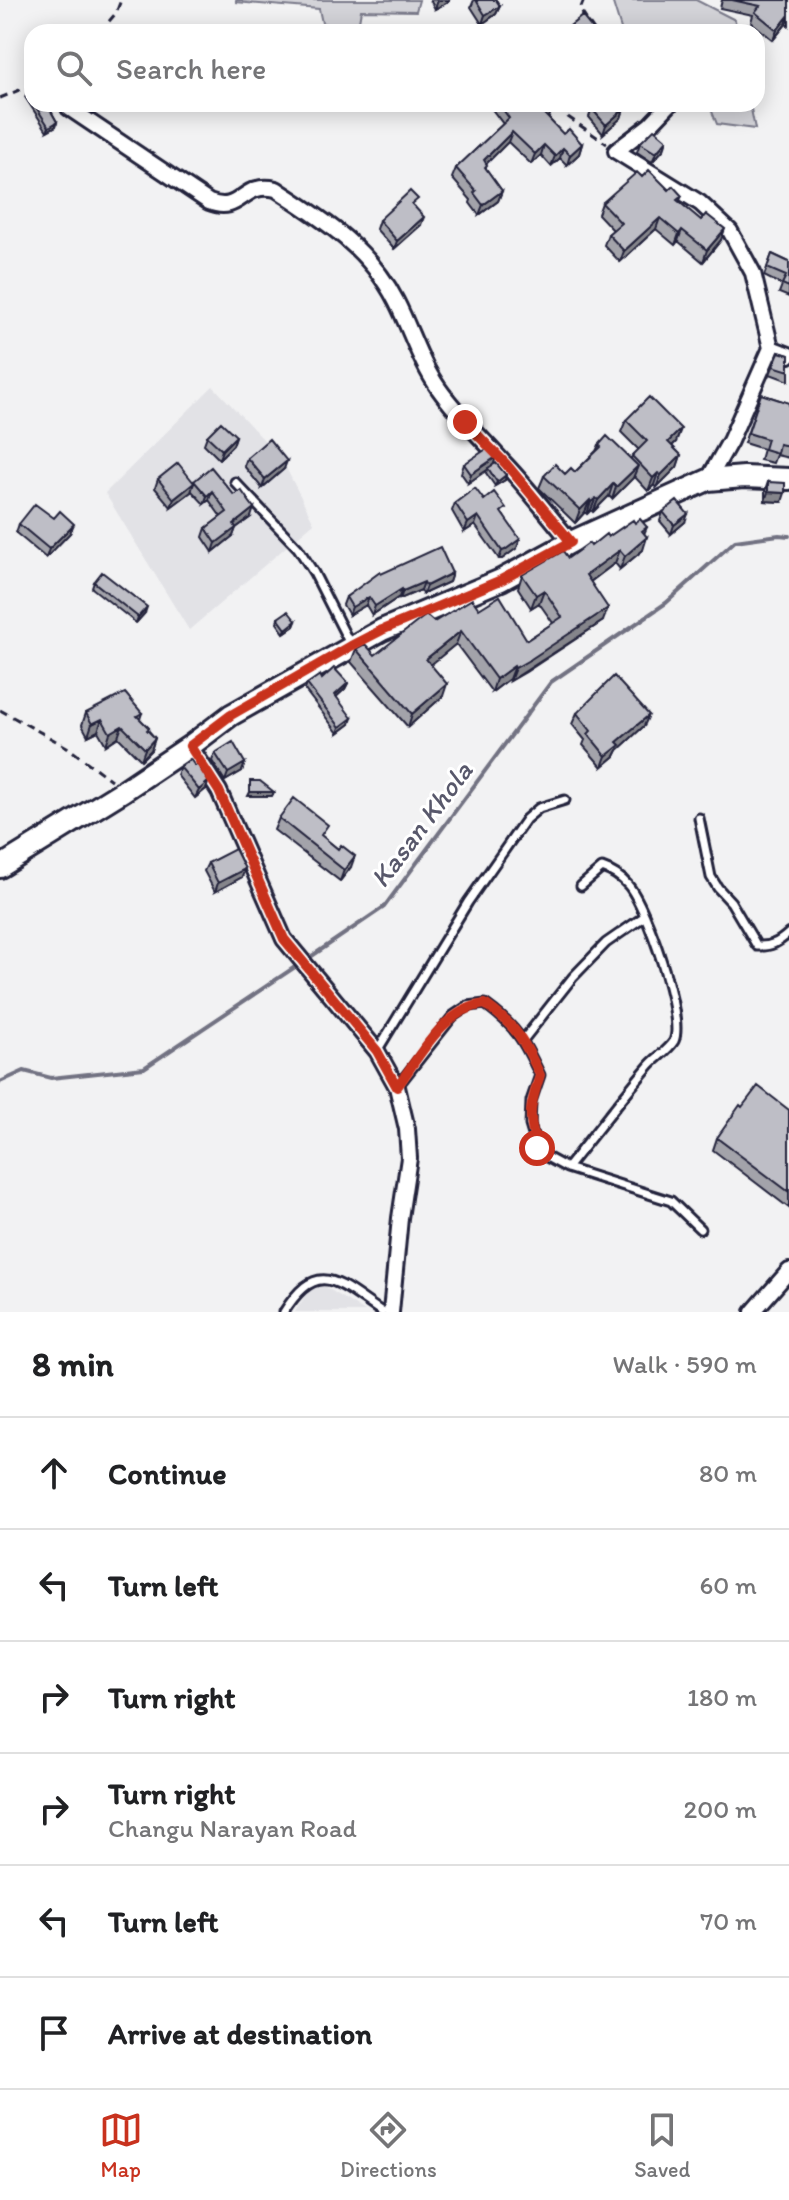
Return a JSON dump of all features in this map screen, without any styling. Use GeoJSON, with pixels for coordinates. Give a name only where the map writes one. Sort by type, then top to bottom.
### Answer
{"type":"FeatureCollection","features":[{"type":"Feature","properties":{"kind":"main road"},"geometry":{"type":"LineString","coordinates":[[0,867],[123,791],[231,715],[382,630],[501,580],[571,542],[708,480],[744,477],[789,479]]}},
{"type":"Feature","properties":{"kind":"street"},"geometry":{"type":"LineString","coordinates":[[75,112],[209,202],[220,207],[238,200],[253,188],[276,189],[348,237],[395,299],[420,358],[438,387],[571,542]]}},
{"type":"Feature","properties":{"kind":"street"},"geometry":{"type":"LineString","coordinates":[[662,112],[616,151],[700,203],[730,231],[753,273],[771,348],[730,441],[708,480]]}},
{"type":"Feature","properties":{"kind":"street"},"geometry":{"type":"LineString","coordinates":[[771,348],[789,355]]}},
{"type":"Feature","properties":{"kind":"street"},"geometry":{"type":"LineString","coordinates":[[190,746],[219,791],[284,939],[377,1051],[397,1087],[407,1129],[409,1158],[391,1312]]}},
{"type":"Feature","properties":{"kind":"street"},"geometry":{"type":"LineString","coordinates":[[753,1312],[789,1271]]}},
{"type":"Feature","properties":{"kind":"lane"},"geometry":{"type":"LineString","coordinates":[[235,482],[298,548],[351,646]]}},
{"type":"Feature","properties":{"kind":"lane"},"geometry":{"type":"LineString","coordinates":[[377,1051],[468,902],[526,819],[539,808],[565,800]]}},
{"type":"Feature","properties":{"kind":"lane"},"geometry":{"type":"LineString","coordinates":[[699,818],[711,877],[731,902],[757,946],[776,943],[789,933]]}},
{"type":"Feature","properties":{"kind":"lane"},"geometry":{"type":"LineString","coordinates":[[567,1168],[651,1063],[672,1045],[678,1030],[658,948],[628,885],[602,868],[581,886]]}},
{"type":"Feature","properties":{"kind":"lane"},"geometry":{"type":"LineString","coordinates":[[524,1039],[573,977],[606,943],[645,916]]}},
{"type":"Feature","properties":{"kind":"lane"},"geometry":{"type":"LineString","coordinates":[[397,1087],[453,1016],[468,1006],[485,1004],[524,1039],[540,1075],[531,1101],[530,1125],[537,1148],[543,1155],[567,1168],[671,1201],[700,1229]]}},
{"type":"Feature","properties":{"kind":"lane"},"geometry":{"type":"LineString","coordinates":[[284,1312],[300,1291],[318,1278],[344,1288],[382,1312]]}},
{"type":"Feature","properties":{"kind":"path"},"geometry":{"type":"LineString","coordinates":[[107,24],[121,0]]}},
{"type":"Feature","properties":{"kind":"path"},"geometry":{"type":"LineString","coordinates":[[584,0],[580,10],[590,24]]}},
{"type":"Feature","properties":{"kind":"path"},"geometry":{"type":"LineString","coordinates":[[0,98],[24,88]]}},
{"type":"Feature","properties":{"kind":"path"},"geometry":{"type":"LineString","coordinates":[[566,112],[568,117],[616,151]]}},
{"type":"Feature","properties":{"kind":"path"},"geometry":{"type":"LineString","coordinates":[[0,710],[67,747],[123,791]]}},
{"type":"Feature","properties":{"kind":"shaded area"},"geometry":{"type":"Polygon","coordinates":[[[419,0],[416,11],[361,10],[358,24],[322,23],[319,9],[236,2],[419,0]]]}},
{"type":"Feature","properties":{"kind":"shaded area"},"geometry":{"type":"Polygon","coordinates":[[[612,0],[696,0],[735,20],[736,24],[620,24],[612,0]]]}},
{"type":"Feature","properties":{"kind":"shaded area"},"geometry":{"type":"Polygon","coordinates":[[[712,112],[752,112],[755,129],[717,124],[712,112]]]}},
{"type":"Feature","properties":{"kind":"shaded area"},"geometry":{"type":"Polygon","coordinates":[[[213,386],[281,458],[314,523],[189,630],[105,493],[213,386]]]}},
{"type":"Feature","properties":{"kind":"shaded area"},"geometry":{"type":"Polygon","coordinates":[[[315,1280],[365,1312],[295,1312],[315,1280]]]}},
{"type":"Feature","properties":{"kind":"building"},"geometry":{"type":"Polygon","coordinates":[[[476,0],[496,0],[500,6],[485,15],[476,0]]]}},
{"type":"Feature","properties":{"kind":"building"},"geometry":{"type":"Polygon","coordinates":[[[732,0],[789,0],[789,15],[777,30],[755,12],[760,6],[732,0]]]}},
{"type":"Feature","properties":{"kind":"building"},"geometry":{"type":"Polygon","coordinates":[[[582,16],[588,24],[572,24],[582,16]]]}},
{"type":"Feature","properties":{"kind":"building"},"geometry":{"type":"Polygon","coordinates":[[[39,112],[51,112],[57,122],[49,127],[39,112]]]}},
{"type":"Feature","properties":{"kind":"building"},"geometry":{"type":"Polygon","coordinates":[[[505,112],[547,112],[544,114],[563,134],[569,129],[582,144],[570,155],[563,148],[555,156],[544,145],[535,154],[512,132],[484,160],[485,167],[502,191],[483,205],[474,193],[476,191],[456,168],[509,118],[505,112]]]}},
{"type":"Feature","properties":{"kind":"building"},"geometry":{"type":"Polygon","coordinates":[[[595,112],[621,112],[606,125],[595,112]]]}},
{"type":"Feature","properties":{"kind":"building"},"geometry":{"type":"Polygon","coordinates":[[[654,129],[667,140],[656,153],[640,143],[654,129]]]}},
{"type":"Feature","properties":{"kind":"building"},"geometry":{"type":"Polygon","coordinates":[[[649,170],[669,190],[673,186],[682,196],[677,200],[701,220],[706,214],[725,229],[707,250],[682,230],[679,234],[660,218],[624,251],[608,234],[621,223],[602,203],[637,172],[642,177],[649,170]]]}},
{"type":"Feature","properties":{"kind":"building"},"geometry":{"type":"Polygon","coordinates":[[[410,191],[418,199],[412,204],[424,217],[397,241],[379,220],[410,191]]]}},
{"type":"Feature","properties":{"kind":"building"},"geometry":{"type":"Polygon","coordinates":[[[772,254],[789,262],[789,287],[782,284],[786,276],[767,268],[772,254]]]}},
{"type":"Feature","properties":{"kind":"building"},"geometry":{"type":"Polygon","coordinates":[[[779,352],[789,355],[789,371],[773,366],[779,352]]]}},
{"type":"Feature","properties":{"kind":"building"},"geometry":{"type":"Polygon","coordinates":[[[761,394],[789,403],[789,446],[779,444],[777,453],[764,449],[767,439],[748,433],[761,394]]]}},
{"type":"Feature","properties":{"kind":"building"},"geometry":{"type":"Polygon","coordinates":[[[649,397],[681,429],[668,442],[681,455],[661,475],[658,473],[653,478],[632,456],[647,441],[626,420],[649,397]]]}},
{"type":"Feature","properties":{"kind":"building"},"geometry":{"type":"Polygon","coordinates":[[[221,422],[236,436],[222,450],[207,436],[221,422]]]}},
{"type":"Feature","properties":{"kind":"building"},"geometry":{"type":"Polygon","coordinates":[[[607,436],[638,466],[616,487],[613,484],[598,500],[590,500],[580,510],[544,476],[555,464],[565,474],[571,468],[575,472],[601,447],[599,445],[607,436]]]}},
{"type":"Feature","properties":{"kind":"building"},"geometry":{"type":"Polygon","coordinates":[[[269,439],[287,461],[265,479],[247,458],[269,439]]]}},
{"type":"Feature","properties":{"kind":"building"},"geometry":{"type":"Polygon","coordinates":[[[488,448],[496,457],[471,474],[464,464],[488,448]]]}},
{"type":"Feature","properties":{"kind":"building"},"geometry":{"type":"Polygon","coordinates":[[[178,463],[194,483],[174,499],[158,479],[178,463]]]}},
{"type":"Feature","properties":{"kind":"building"},"geometry":{"type":"Polygon","coordinates":[[[496,463],[506,475],[497,482],[488,468],[496,463]]]}},
{"type":"Feature","properties":{"kind":"building"},"geometry":{"type":"Polygon","coordinates":[[[211,467],[234,495],[241,490],[254,508],[234,524],[236,528],[216,543],[206,528],[227,512],[212,491],[207,496],[194,481],[211,467]]]}},
{"type":"Feature","properties":{"kind":"building"},"geometry":{"type":"Polygon","coordinates":[[[768,482],[785,483],[785,493],[768,492],[768,482]]]}},
{"type":"Feature","properties":{"kind":"building"},"geometry":{"type":"Polygon","coordinates":[[[475,488],[484,500],[494,492],[506,508],[501,512],[520,539],[505,550],[502,551],[478,516],[468,523],[455,503],[475,488]]]}},
{"type":"Feature","properties":{"kind":"building"},"geometry":{"type":"Polygon","coordinates":[[[677,501],[688,514],[674,525],[663,512],[677,501]]]}},
{"type":"Feature","properties":{"kind":"building"},"geometry":{"type":"Polygon","coordinates":[[[35,504],[54,518],[60,511],[74,524],[49,549],[19,524],[35,504]]]}},
{"type":"Feature","properties":{"kind":"building"},"geometry":{"type":"Polygon","coordinates":[[[640,519],[647,527],[642,531],[647,537],[625,556],[620,550],[586,575],[608,608],[496,679],[461,631],[426,659],[447,684],[412,714],[356,649],[365,644],[375,655],[426,615],[434,622],[472,599],[479,609],[500,596],[527,640],[562,617],[544,590],[536,595],[522,575],[563,551],[568,558],[589,543],[591,546],[606,534],[608,537],[633,520],[635,523],[640,519]]]}},
{"type":"Feature","properties":{"kind":"building"},"geometry":{"type":"Polygon","coordinates":[[[440,547],[452,573],[426,586],[424,582],[402,589],[375,606],[369,597],[352,607],[346,597],[380,572],[440,547]]]}},
{"type":"Feature","properties":{"kind":"building"},"geometry":{"type":"Polygon","coordinates":[[[102,572],[147,607],[138,617],[94,582],[102,572]]]}},
{"type":"Feature","properties":{"kind":"building"},"geometry":{"type":"Polygon","coordinates":[[[288,611],[296,621],[286,629],[278,618],[288,611]]]}},
{"type":"Feature","properties":{"kind":"building"},"geometry":{"type":"Polygon","coordinates":[[[334,668],[348,683],[335,695],[352,718],[340,727],[307,684],[320,675],[322,679],[334,668]]]}},
{"type":"Feature","properties":{"kind":"building"},"geometry":{"type":"Polygon","coordinates":[[[614,676],[649,715],[617,742],[620,745],[606,756],[588,734],[591,731],[577,713],[614,676]]]}},
{"type":"Feature","properties":{"kind":"building"},"geometry":{"type":"Polygon","coordinates":[[[125,693],[142,713],[137,716],[155,738],[145,749],[122,726],[110,733],[102,719],[92,724],[86,713],[125,693]]]}},
{"type":"Feature","properties":{"kind":"building"},"geometry":{"type":"Polygon","coordinates":[[[233,742],[245,763],[228,773],[215,753],[233,742]]]}},
{"type":"Feature","properties":{"kind":"building"},"geometry":{"type":"Polygon","coordinates":[[[190,759],[195,766],[198,764],[209,781],[199,790],[180,767],[190,759]]]}},
{"type":"Feature","properties":{"kind":"building"},"geometry":{"type":"Polygon","coordinates":[[[250,781],[260,781],[274,792],[250,792],[250,781]]]}},
{"type":"Feature","properties":{"kind":"building"},"geometry":{"type":"Polygon","coordinates":[[[294,798],[328,825],[321,835],[338,849],[341,845],[355,856],[344,870],[279,818],[294,798]]]}},
{"type":"Feature","properties":{"kind":"building"},"geometry":{"type":"Polygon","coordinates":[[[235,849],[245,869],[218,883],[208,863],[235,849]]]}},
{"type":"Feature","properties":{"kind":"building"},"geometry":{"type":"Polygon","coordinates":[[[758,1086],[789,1110],[789,1192],[717,1138],[758,1086]]]}},
{"type":"Feature","properties":{"kind":"waterway","name":"Kasan Khola"},"geometry":{"type":"LineString","coordinates":[[306,960],[384,907],[551,682],[666,603],[735,541],[789,536]]}},
{"type":"Feature","properties":{"kind":"waterway","name":"Kasan Khola"},"geometry":{"type":"LineString","coordinates":[[0,1082],[24,1071],[51,1078],[144,1068],[298,965]]}},
{"type":"Feature","properties":{"kind":"route"},"geometry":{"type":"LineString","coordinates":[[465,422],[506,464],[571,542],[501,580],[351,646],[231,715],[190,746],[219,791],[284,939],[377,1051],[397,1087],[453,1016],[468,1006],[485,1004],[524,1039],[540,1075],[531,1101],[530,1125],[537,1148]]}}]}
